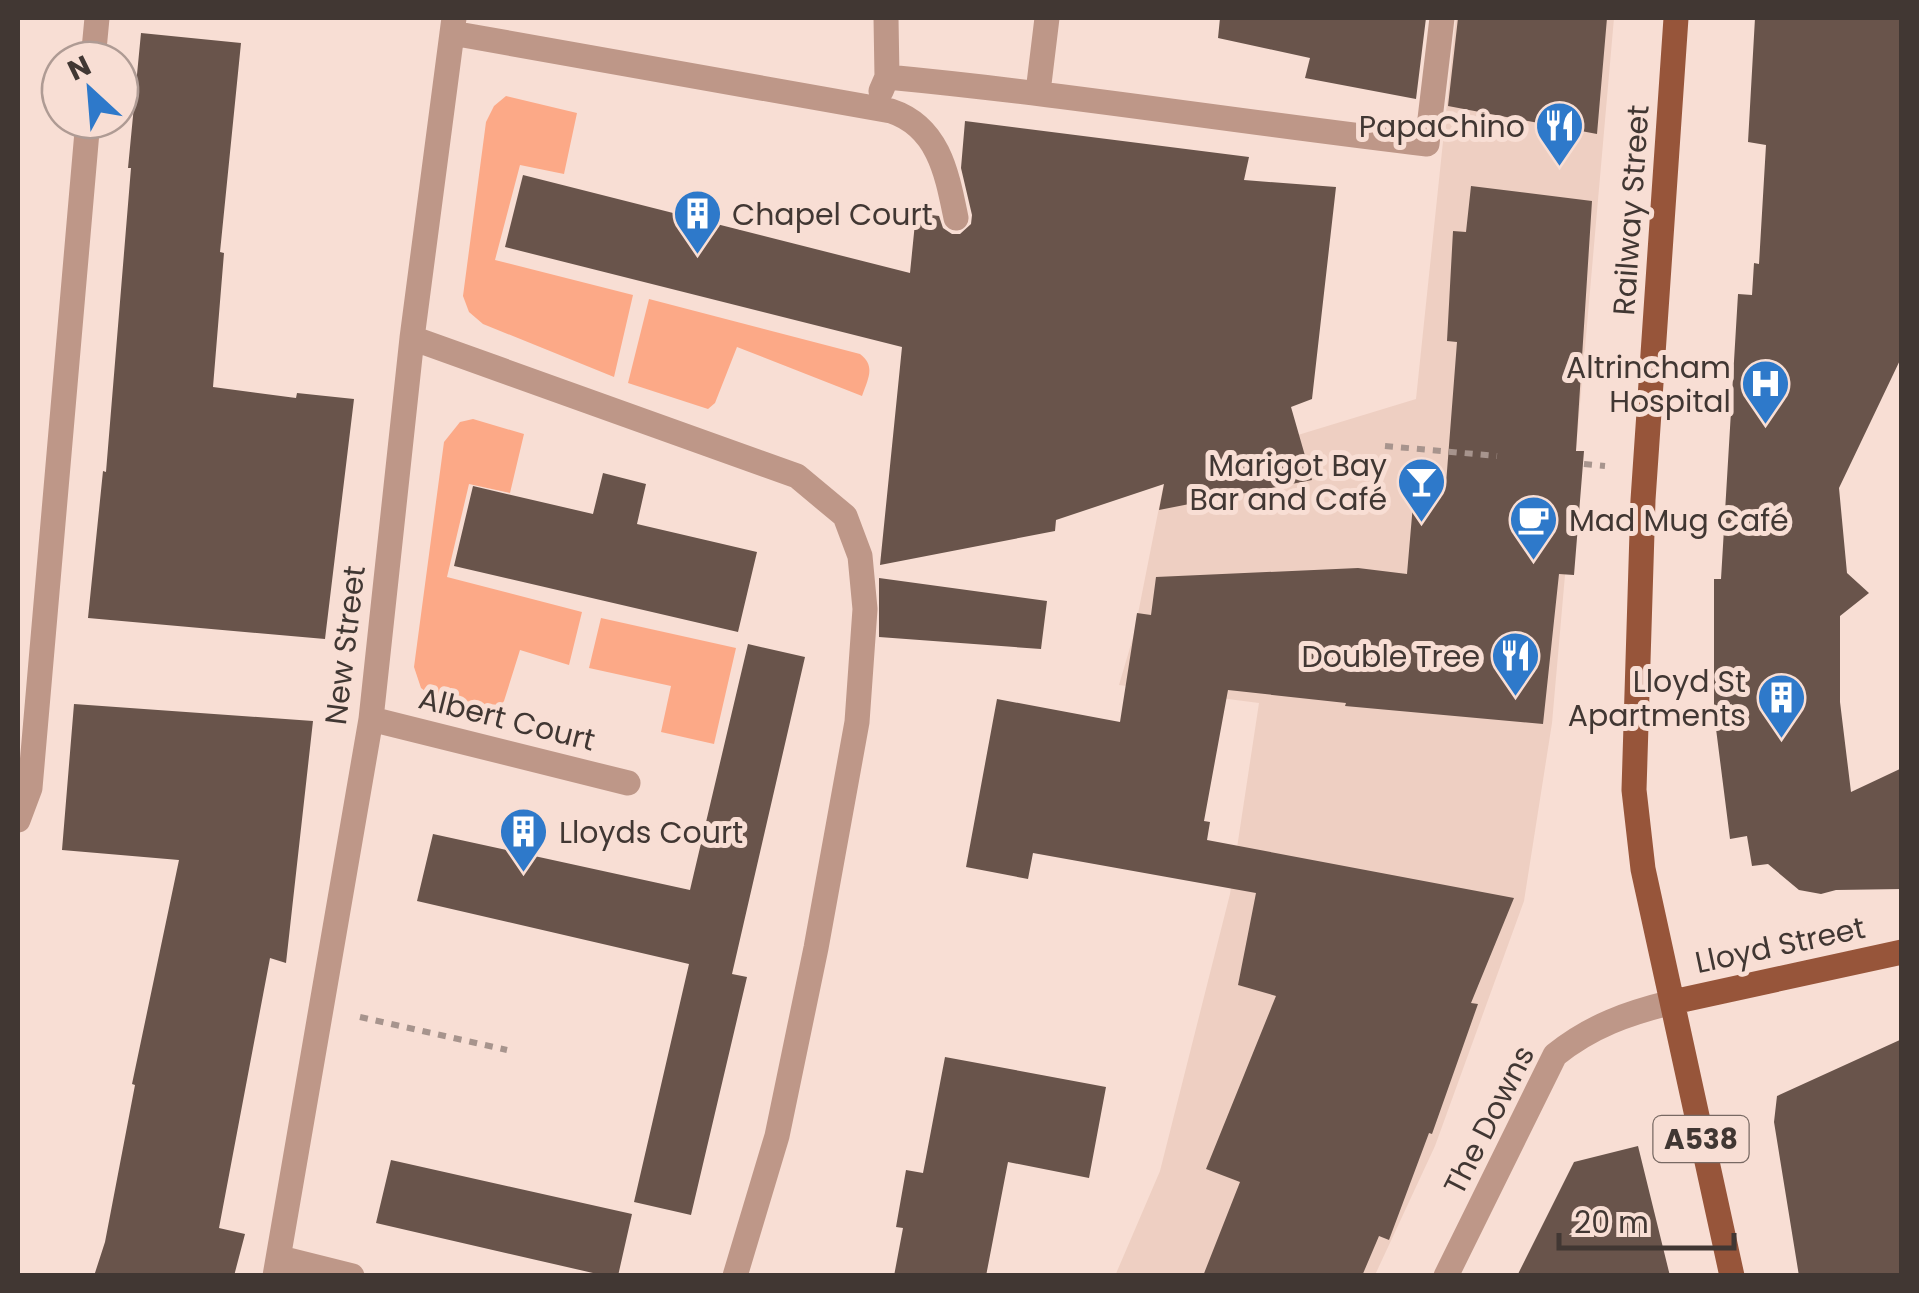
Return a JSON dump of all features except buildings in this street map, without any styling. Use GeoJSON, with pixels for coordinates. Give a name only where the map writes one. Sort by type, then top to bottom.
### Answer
{"type":"FeatureCollection","features":[{"type":"Feature","properties":{"kind":"main road","name":"Railway Street"},"geometry":{"type":"LineString","coordinates":[[1672,1002],[1644,869],[1634,790],[1644,500],[1676,18]]}},
{"type":"Feature","properties":{"kind":"main road","name":"Lloyd Street"},"geometry":{"type":"LineString","coordinates":[[1672,1002],[1902,952]]}},
{"type":"Feature","properties":{"kind":"main road","name":"A538"},"geometry":{"type":"LineString","coordinates":[[1672,1002],[1732,1276]]}},
{"type":"Feature","properties":{"kind":"street"},"geometry":{"type":"LineString","coordinates":[[873,108],[887,77],[886,18]]}},
{"type":"Feature","properties":{"kind":"street"},"geometry":{"type":"LineString","coordinates":[[1038,92],[1048,18]]}},
{"type":"Feature","properties":{"kind":"street"},"geometry":{"type":"LineString","coordinates":[[887,77],[1038,92],[1233,122],[1426,144],[1442,18]]}},
{"type":"Feature","properties":{"kind":"street"},"geometry":{"type":"LineString","coordinates":[[453,25],[908,116],[944,162],[956,218]]}},
{"type":"Feature","properties":{"kind":"street","name":"New Street"},"geometry":{"type":"LineString","coordinates":[[277,1267],[371,719],[412,338],[453,25]]}},
{"type":"Feature","properties":{"kind":"street"},"geometry":{"type":"LineString","coordinates":[[18,820],[30,788],[86,140]]}},
{"type":"Feature","properties":{"kind":"street"},"geometry":{"type":"LineString","coordinates":[[412,338],[797,476],[845,516],[860,556],[866,609],[857,722],[816,948],[776,1136],[736,1276]]}},
{"type":"Feature","properties":{"kind":"street","name":"Albert Court"},"geometry":{"type":"LineString","coordinates":[[371,719],[628,783]]}},
{"type":"Feature","properties":{"kind":"street","name":"The Downs"},"geometry":{"type":"LineString","coordinates":[[1446,1276],[1555,1055],[1584,1032],[1630,1013],[1672,1002]]}},
{"type":"Feature","properties":{"kind":"street"},"geometry":{"type":"LineString","coordinates":[[277,1267],[352,1276]]}},
{"type":"Feature","properties":{"kind":"path"},"geometry":{"type":"LineString","coordinates":[[1385,446],[1497,456]]}},
{"type":"Feature","properties":{"kind":"path"},"geometry":{"type":"LineString","coordinates":[[320,1008],[506,1050]]}},
{"type":"Feature","properties":{"kind":"shaded area"},"geometry":{"type":"Polygon","coordinates":[[[1456,18],[1614,18],[1552,723],[1524,901],[1435,1146],[1375,1275],[1115,1276],[1160,1171],[1230,894],[1259,703],[1119,685],[1134,634],[1167,467],[1196,466],[1416,399],[1456,18]]]}},
{"type":"Feature","properties":{"kind":"shaded area"},"geometry":{"type":"Polygon","coordinates":[[[506,96],[577,113],[564,174],[520,165],[495,260],[633,295],[614,377],[483,324],[469,312],[463,296],[486,122],[494,106],[506,96]]]}},
{"type":"Feature","properties":{"kind":"shaded area"},"geometry":{"type":"Polygon","coordinates":[[[649,299],[860,354],[869,368],[862,396],[737,347],[715,403],[708,409],[628,383],[649,299]]]}},
{"type":"Feature","properties":{"kind":"shaded area"},"geometry":{"type":"Polygon","coordinates":[[[473,419],[524,434],[510,493],[469,484],[447,577],[582,612],[569,665],[520,650],[504,701],[495,713],[430,695],[421,688],[414,667],[444,442],[460,422],[473,419]]]}},
{"type":"Feature","properties":{"kind":"shaded area"},"geometry":{"type":"Polygon","coordinates":[[[601,618],[736,648],[714,744],[661,732],[671,686],[589,668],[601,618]]]}},
{"type":"Feature","properties":{"kind":"place","name":"PapaChino"},"geometry":{"type":"Point","coordinates":[1560,168]}},
{"type":"Feature","properties":{"kind":"place","name":"Chapel Court"},"geometry":{"type":"Point","coordinates":[697,256]}},
{"type":"Feature","properties":{"kind":"place","name":"Altrincham Hospital"},"geometry":{"type":"Point","coordinates":[1766,426]}},
{"type":"Feature","properties":{"kind":"place","name":"Marigot Bay Bar and Café"},"geometry":{"type":"Point","coordinates":[1422,524]}},
{"type":"Feature","properties":{"kind":"place","name":"Mad Mug Café"},"geometry":{"type":"Point","coordinates":[1534,562]}},
{"type":"Feature","properties":{"kind":"place","name":"Double Tree"},"geometry":{"type":"Point","coordinates":[1515,698]}},
{"type":"Feature","properties":{"kind":"place","name":"Lloyd St Apartments"},"geometry":{"type":"Point","coordinates":[1781,740]}},
{"type":"Feature","properties":{"kind":"place","name":"Lloyds Court"},"geometry":{"type":"Point","coordinates":[524,874]}}]}
